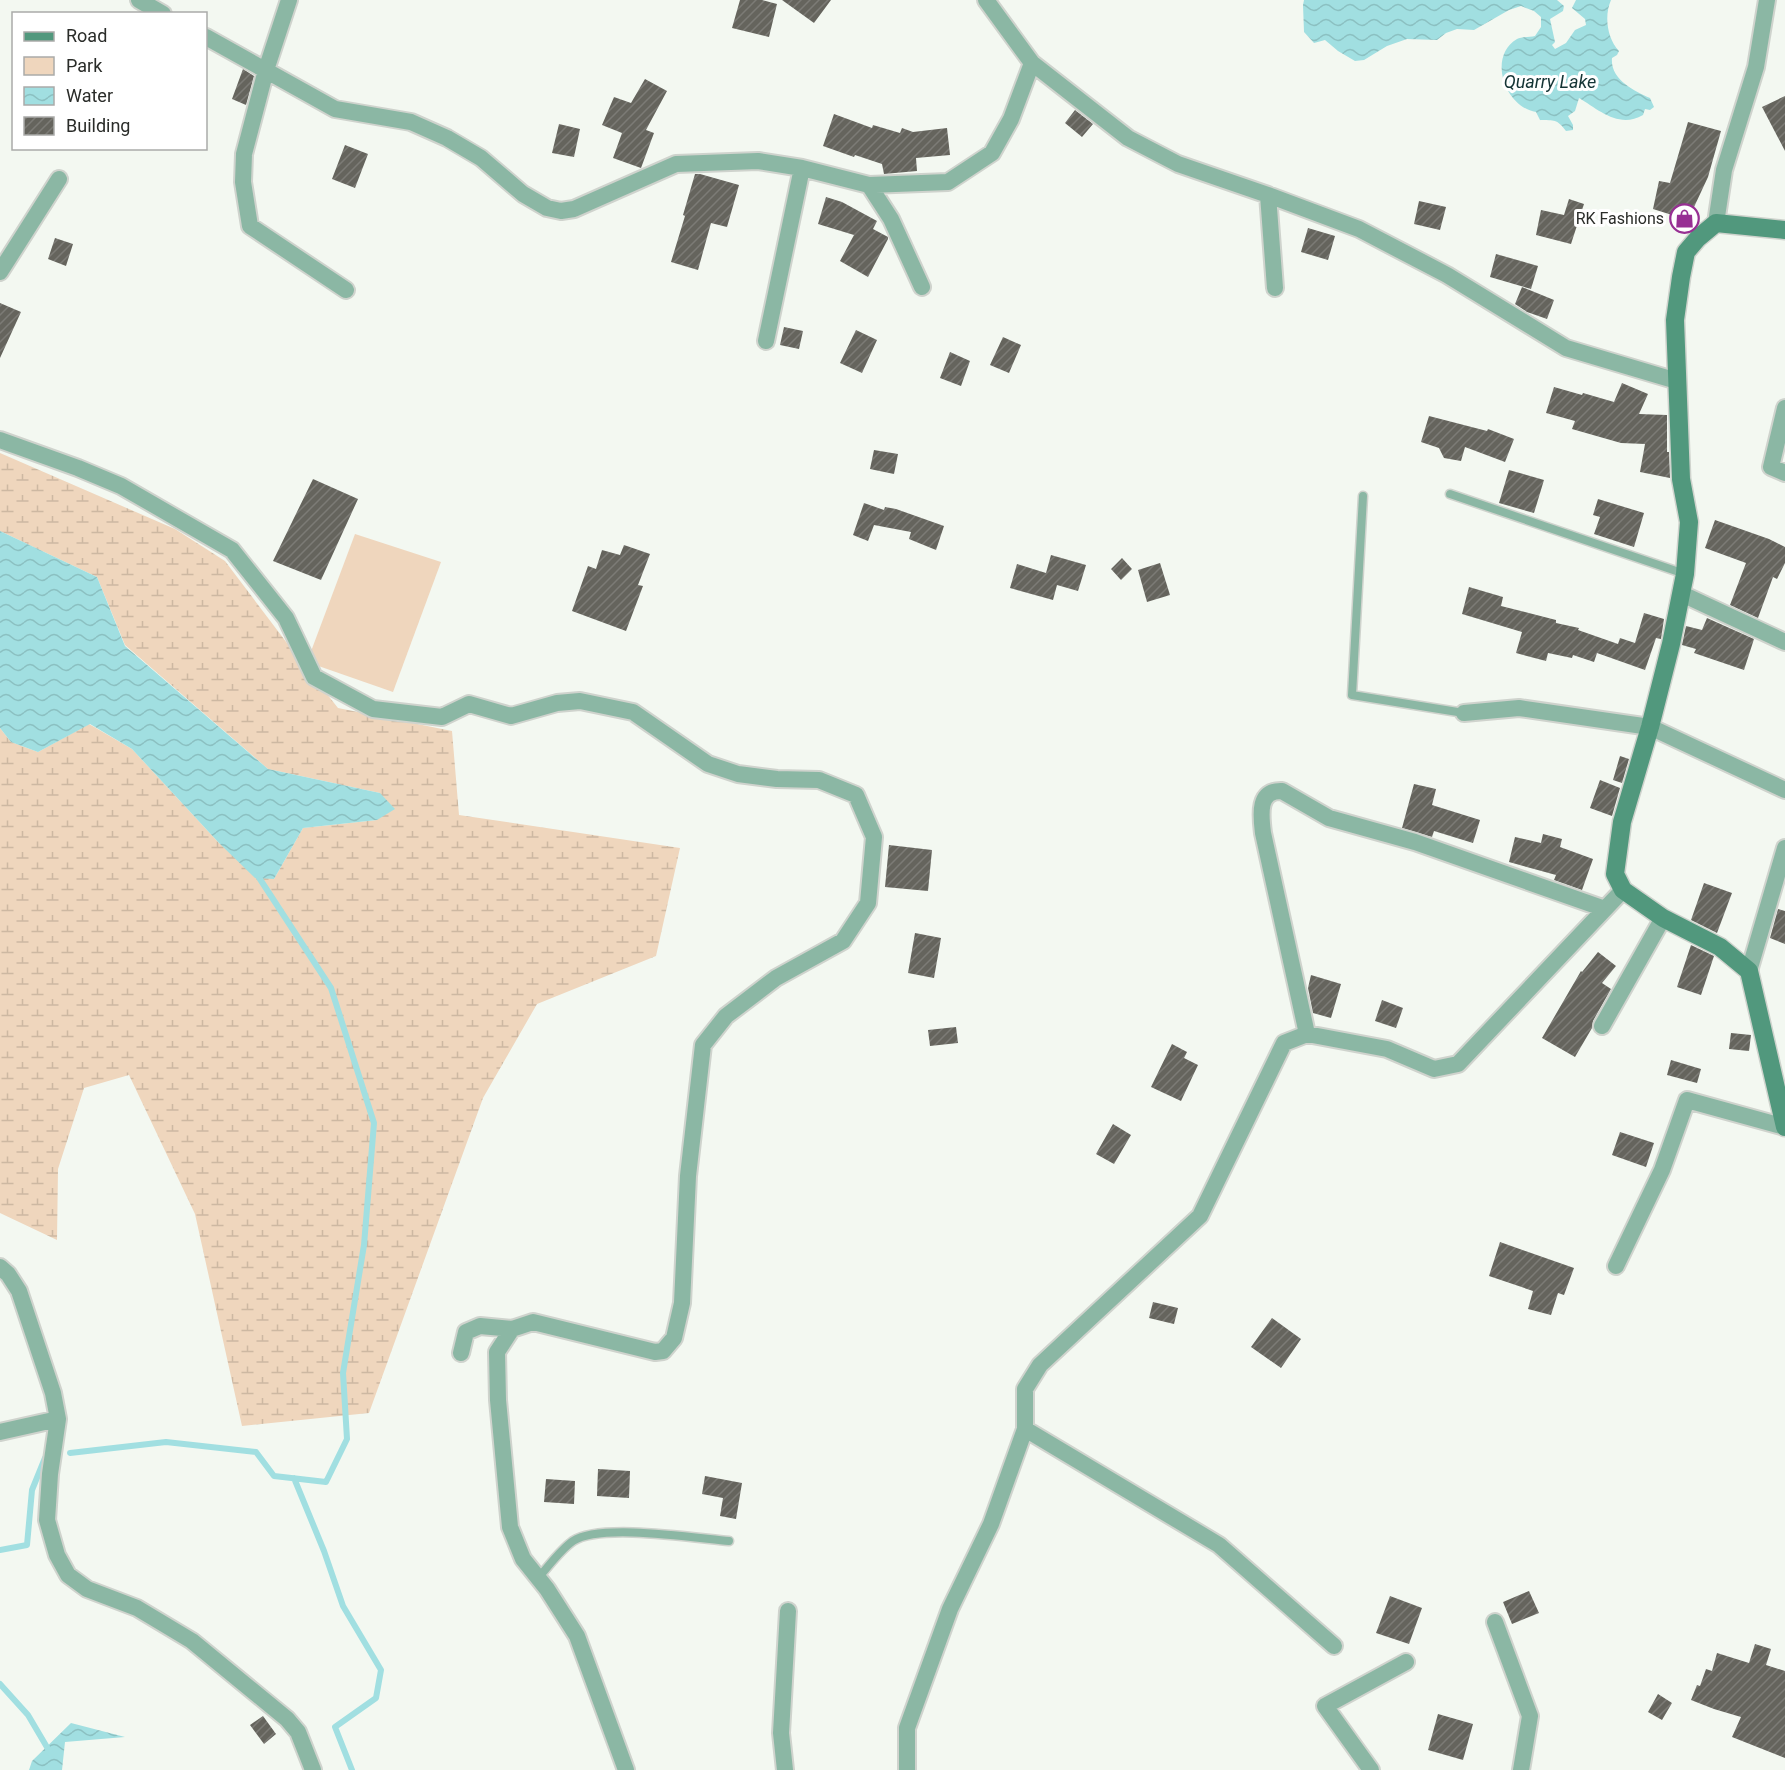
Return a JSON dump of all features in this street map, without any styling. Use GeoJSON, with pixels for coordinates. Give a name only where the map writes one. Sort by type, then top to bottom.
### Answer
{"type":"FeatureCollection","features":[{"type":"Feature","properties":{"kind":"street"},"geometry":{"type":"LineString","coordinates":[[139,0],[160,12]]}},
{"type":"Feature","properties":{"kind":"street"},"geometry":{"type":"LineString","coordinates":[[288,0],[266,70],[244,154],[242,166],[250,226],[346,290]]}},
{"type":"Feature","properties":{"kind":"street"},"geometry":{"type":"LineString","coordinates":[[986,0],[1032,63],[1128,138],[1178,164],[1359,229],[1447,275],[1566,348],[1677,381]]}},
{"type":"Feature","properties":{"kind":"street"},"geometry":{"type":"LineString","coordinates":[[1749,971],[1720,946],[1663,918],[1623,890],[1615,874],[1622,822],[1650,727],[1685,574],[1689,522],[1682,478],[1675,320],[1681,277],[1686,252],[1716,223],[1724,170],[1756,67],[1767,0]]}},
{"type":"Feature","properties":{"kind":"street"},"geometry":{"type":"LineString","coordinates":[[207,38],[335,109],[411,122],[447,138],[481,158],[524,194],[554,210],[574,210],[676,164],[758,160],[802,168],[869,185],[948,182],[992,153],[1011,118],[1032,63]]}},
{"type":"Feature","properties":{"kind":"street"},"geometry":{"type":"LineString","coordinates":[[766,341],[802,168]]}},
{"type":"Feature","properties":{"kind":"street"},"geometry":{"type":"LineString","coordinates":[[0,272],[59,179]]}},
{"type":"Feature","properties":{"kind":"street"},"geometry":{"type":"LineString","coordinates":[[869,185],[891,219],[922,287]]}},
{"type":"Feature","properties":{"kind":"street"},"geometry":{"type":"LineString","coordinates":[[1268,195],[1275,288]]}},
{"type":"Feature","properties":{"kind":"street"},"geometry":{"type":"LineString","coordinates":[[1716,223],[1785,230]]}},
{"type":"Feature","properties":{"kind":"street"},"geometry":{"type":"LineString","coordinates":[[1785,408],[1771,467],[1785,473]]}},
{"type":"Feature","properties":{"kind":"street"},"geometry":{"type":"LineString","coordinates":[[0,440],[121,486],[232,550],[286,618],[314,677],[373,709],[442,717],[469,704],[511,716],[557,703],[580,701],[633,712],[708,764],[718,768],[758,777],[819,780],[856,795],[874,837],[868,903],[843,940],[768,984],[726,1016],[703,1045],[688,1176],[682,1304],[674,1338],[663,1351],[655,1352],[533,1322],[512,1329],[480,1326],[465,1332],[460,1353]]}},
{"type":"Feature","properties":{"kind":"street"},"geometry":{"type":"LineString","coordinates":[[1682,594],[1785,642]]}},
{"type":"Feature","properties":{"kind":"street"},"geometry":{"type":"LineString","coordinates":[[1464,713],[1518,708],[1650,727],[1785,790]]}},
{"type":"Feature","properties":{"kind":"street"},"geometry":{"type":"LineString","coordinates":[[1307,1034],[1263,832],[1261,807],[1269,794],[1276,791],[1282,791],[1329,818],[1415,842],[1605,909]]}},
{"type":"Feature","properties":{"kind":"street"},"geometry":{"type":"LineString","coordinates":[[1616,1266],[1662,1170],[1687,1100],[1785,1127],[1749,971],[1785,848]]}},
{"type":"Feature","properties":{"kind":"street"},"geometry":{"type":"LineString","coordinates":[[907,1770],[907,1728],[950,1609],[991,1524],[1025,1429],[1025,1389],[1040,1365],[1200,1216],[1284,1043],[1307,1034],[1387,1049],[1434,1069],[1458,1064],[1623,890]]}},
{"type":"Feature","properties":{"kind":"street"},"geometry":{"type":"LineString","coordinates":[[1602,1026],[1663,918]]}},
{"type":"Feature","properties":{"kind":"street"},"geometry":{"type":"LineString","coordinates":[[0,1266],[19,1292],[53,1393],[58,1419],[46,1520],[57,1555],[68,1575],[87,1589],[137,1608],[192,1641],[287,1719],[298,1732],[312,1770]]}},
{"type":"Feature","properties":{"kind":"street"},"geometry":{"type":"LineString","coordinates":[[512,1329],[497,1352],[498,1400],[510,1527],[523,1559],[547,1589],[577,1636],[626,1770]]}},
{"type":"Feature","properties":{"kind":"street"},"geometry":{"type":"LineString","coordinates":[[0,1432],[58,1419]]}},
{"type":"Feature","properties":{"kind":"street"},"geometry":{"type":"LineString","coordinates":[[1025,1429],[1219,1545],[1334,1646]]}},
{"type":"Feature","properties":{"kind":"street"},"geometry":{"type":"LineString","coordinates":[[785,1770],[781,1733],[788,1611]]}},
{"type":"Feature","properties":{"kind":"street"},"geometry":{"type":"LineString","coordinates":[[1495,1622],[1530,1716],[1521,1770]]}},
{"type":"Feature","properties":{"kind":"street"},"geometry":{"type":"LineString","coordinates":[[1371,1770],[1325,1706],[1406,1662]]}},
{"type":"Feature","properties":{"kind":"lane"},"geometry":{"type":"LineString","coordinates":[[1450,494],[1685,574]]}},
{"type":"Feature","properties":{"kind":"lane"},"geometry":{"type":"LineString","coordinates":[[1363,496],[1352,694],[1464,713]]}},
{"type":"Feature","properties":{"kind":"lane"},"geometry":{"type":"LineString","coordinates":[[538,1578],[574,1540],[587,1536],[619,1532],[729,1541]]}},
{"type":"Feature","properties":{"kind":"green space"},"geometry":{"type":"Polygon","coordinates":[[[0,453],[175,529],[225,561],[338,708],[452,731],[459,815],[680,848],[656,956],[537,1004],[483,1098],[369,1413],[242,1426],[195,1214],[129,1075],[84,1088],[58,1169],[57,1240],[0,1213],[0,728],[11,742],[38,752],[89,724],[132,749],[219,843],[274,879],[303,828],[377,820],[380,793],[268,769],[125,645],[97,577],[0,531],[0,453]]]}},
{"type":"Feature","properties":{"kind":"green space"},"geometry":{"type":"Polygon","coordinates":[[[355,534],[441,562],[393,692],[307,662],[355,534]]]}},
{"type":"Feature","properties":{"kind":"water","name":"Quarry Lake"},"geometry":{"type":"Polygon","coordinates":[[[1304,0],[1557,0],[1564,6],[1563,11],[1550,19],[1555,42],[1552,45],[1555,49],[1566,43],[1575,30],[1586,25],[1585,19],[1572,8],[1576,0],[1611,0],[1608,27],[1619,51],[1612,58],[1612,65],[1624,83],[1650,98],[1654,107],[1650,110],[1645,109],[1643,115],[1634,119],[1617,119],[1579,98],[1575,111],[1568,116],[1573,130],[1566,131],[1555,121],[1540,120],[1536,112],[1525,108],[1508,91],[1502,69],[1503,57],[1508,47],[1517,39],[1535,36],[1541,27],[1541,17],[1534,11],[1521,6],[1509,10],[1474,30],[1457,29],[1437,40],[1407,39],[1387,46],[1364,60],[1355,61],[1325,40],[1314,43],[1304,32],[1304,0]]]}},
{"type":"Feature","properties":{"kind":"water"},"geometry":{"type":"Polygon","coordinates":[[[0,531],[97,577],[125,646],[268,769],[380,793],[395,809],[377,820],[303,828],[274,879],[255,878],[219,843],[132,749],[90,724],[38,752],[11,742],[0,728],[0,531]]]}},
{"type":"Feature","properties":{"kind":"water"},"geometry":{"type":"Polygon","coordinates":[[[71,1723],[125,1737],[65,1742],[62,1770],[29,1770],[32,1761],[71,1723]]]}},
{"type":"Feature","properties":{"kind":"building"},"geometry":{"type":"Polygon","coordinates":[[[740,0],[762,0],[777,4],[769,37],[732,28],[740,0]]]}},
{"type":"Feature","properties":{"kind":"building"},"geometry":{"type":"Polygon","coordinates":[[[782,0],[831,0],[814,23],[782,0]]]}},
{"type":"Feature","properties":{"kind":"building"},"geometry":{"type":"Polygon","coordinates":[[[243,69],[254,76],[246,105],[232,99],[243,69]]]}},
{"type":"Feature","properties":{"kind":"building"},"geometry":{"type":"Polygon","coordinates":[[[645,79],[667,91],[646,130],[654,133],[641,168],[613,158],[622,133],[602,125],[614,97],[631,103],[645,79]]]}},
{"type":"Feature","properties":{"kind":"building"},"geometry":{"type":"Polygon","coordinates":[[[1785,96],[1785,151],[1762,107],[1785,96]]]}},
{"type":"Feature","properties":{"kind":"building"},"geometry":{"type":"Polygon","coordinates":[[[1075,110],[1093,124],[1082,137],[1065,123],[1075,110]]]}},
{"type":"Feature","properties":{"kind":"building"},"geometry":{"type":"Polygon","coordinates":[[[834,114],[872,128],[873,125],[900,133],[902,128],[913,132],[947,128],[950,155],[916,158],[917,171],[884,174],[882,164],[823,146],[834,114]]]}},
{"type":"Feature","properties":{"kind":"building"},"geometry":{"type":"Polygon","coordinates":[[[1688,122],[1721,131],[1708,177],[1688,220],[1653,209],[1659,181],[1670,183],[1688,122]]]}},
{"type":"Feature","properties":{"kind":"building"},"geometry":{"type":"Polygon","coordinates":[[[559,124],[580,129],[574,157],[552,153],[559,124]]]}},
{"type":"Feature","properties":{"kind":"building"},"geometry":{"type":"Polygon","coordinates":[[[345,145],[368,154],[355,188],[332,179],[345,145]]]}},
{"type":"Feature","properties":{"kind":"building"},"geometry":{"type":"Polygon","coordinates":[[[695,174],[739,185],[727,227],[711,223],[698,270],[671,262],[695,174]]]}},
{"type":"Feature","properties":{"kind":"building"},"geometry":{"type":"Polygon","coordinates":[[[826,197],[842,202],[877,221],[873,229],[888,237],[868,277],[840,261],[854,235],[818,224],[826,197]]]}},
{"type":"Feature","properties":{"kind":"building"},"geometry":{"type":"Polygon","coordinates":[[[1569,199],[1584,204],[1571,244],[1536,235],[1541,210],[1564,215],[1569,199]]]}},
{"type":"Feature","properties":{"kind":"building"},"geometry":{"type":"Polygon","coordinates":[[[1419,201],[1446,207],[1440,230],[1414,224],[1419,201]]]}},
{"type":"Feature","properties":{"kind":"building"},"geometry":{"type":"Polygon","coordinates":[[[1308,228],[1335,236],[1328,260],[1301,252],[1308,228]]]}},
{"type":"Feature","properties":{"kind":"building"},"geometry":{"type":"Polygon","coordinates":[[[55,238],[73,244],[66,266],[48,259],[55,238]]]}},
{"type":"Feature","properties":{"kind":"building"},"geometry":{"type":"Polygon","coordinates":[[[1496,254],[1538,266],[1531,289],[1490,277],[1496,254]]]}},
{"type":"Feature","properties":{"kind":"building"},"geometry":{"type":"Polygon","coordinates":[[[1522,287],[1554,300],[1547,319],[1527,312],[1515,304],[1522,287]]]}},
{"type":"Feature","properties":{"kind":"building"},"geometry":{"type":"Polygon","coordinates":[[[0,303],[21,312],[0,358],[0,303]]]}},
{"type":"Feature","properties":{"kind":"building"},"geometry":{"type":"Polygon","coordinates":[[[784,327],[803,331],[799,349],[780,345],[784,327]]]}},
{"type":"Feature","properties":{"kind":"building"},"geometry":{"type":"Polygon","coordinates":[[[856,330],[877,340],[862,373],[840,363],[856,330]]]}},
{"type":"Feature","properties":{"kind":"building"},"geometry":{"type":"Polygon","coordinates":[[[1003,337],[1021,345],[1009,373],[990,365],[1003,337]]]}},
{"type":"Feature","properties":{"kind":"building"},"geometry":{"type":"Polygon","coordinates":[[[950,352],[970,361],[961,386],[940,378],[950,352]]]}},
{"type":"Feature","properties":{"kind":"building"},"geometry":{"type":"Polygon","coordinates":[[[1622,383],[1648,394],[1639,414],[1667,415],[1670,478],[1640,472],[1645,444],[1621,443],[1572,429],[1575,421],[1546,413],[1554,387],[1614,402],[1622,383]]]}},
{"type":"Feature","properties":{"kind":"building"},"geometry":{"type":"Polygon","coordinates":[[[1429,416],[1487,431],[1488,429],[1514,439],[1505,462],[1465,447],[1461,461],[1444,458],[1439,448],[1421,442],[1429,416]]]}},
{"type":"Feature","properties":{"kind":"building"},"geometry":{"type":"Polygon","coordinates":[[[874,450],[898,454],[894,474],[870,469],[874,450]]]}},
{"type":"Feature","properties":{"kind":"building"},"geometry":{"type":"Polygon","coordinates":[[[1509,470],[1544,480],[1534,513],[1499,503],[1509,470]]]}},
{"type":"Feature","properties":{"kind":"building"},"geometry":{"type":"Polygon","coordinates":[[[313,479],[358,499],[321,580],[273,561],[313,479]]]}},
{"type":"Feature","properties":{"kind":"building"},"geometry":{"type":"Polygon","coordinates":[[[1598,499],[1644,513],[1634,547],[1594,534],[1600,517],[1593,515],[1598,499]]]}},
{"type":"Feature","properties":{"kind":"building"},"geometry":{"type":"Polygon","coordinates":[[[864,503],[884,510],[885,507],[896,509],[944,526],[936,550],[909,539],[911,532],[874,525],[868,541],[853,535],[864,503]]]}},
{"type":"Feature","properties":{"kind":"building"},"geometry":{"type":"Polygon","coordinates":[[[1715,520],[1785,547],[1785,563],[1777,579],[1773,577],[1758,618],[1730,605],[1746,563],[1705,548],[1715,520]]]}},
{"type":"Feature","properties":{"kind":"building"},"geometry":{"type":"Polygon","coordinates":[[[624,545],[650,554],[638,585],[643,586],[626,631],[572,611],[588,566],[596,569],[602,550],[620,555],[624,545]]]}},
{"type":"Feature","properties":{"kind":"building"},"geometry":{"type":"Polygon","coordinates":[[[1051,555],[1086,565],[1078,591],[1057,585],[1053,600],[1010,588],[1017,564],[1046,573],[1051,555]]]}},
{"type":"Feature","properties":{"kind":"building"},"geometry":{"type":"Polygon","coordinates":[[[1122,558],[1132,569],[1121,580],[1111,569],[1122,558]]]}},
{"type":"Feature","properties":{"kind":"building"},"geometry":{"type":"Polygon","coordinates":[[[1160,563],[1170,595],[1147,602],[1138,570],[1160,563]]]}},
{"type":"Feature","properties":{"kind":"building"},"geometry":{"type":"Polygon","coordinates":[[[1469,587],[1503,597],[1501,606],[1556,620],[1556,623],[1579,628],[1578,630],[1618,644],[1620,638],[1635,643],[1644,613],[1664,619],[1661,639],[1656,638],[1645,670],[1597,653],[1594,662],[1573,655],[1572,658],[1548,653],[1546,661],[1516,653],[1522,632],[1462,614],[1469,587]]]}},
{"type":"Feature","properties":{"kind":"building"},"geometry":{"type":"Polygon","coordinates":[[[1707,618],[1754,639],[1744,670],[1694,653],[1696,649],[1682,645],[1686,626],[1702,630],[1707,618]]]}},
{"type":"Feature","properties":{"kind":"building"},"geometry":{"type":"Polygon","coordinates":[[[1620,756],[1629,759],[1622,783],[1613,780],[1620,756]]]}},
{"type":"Feature","properties":{"kind":"building"},"geometry":{"type":"Polygon","coordinates":[[[1600,780],[1620,788],[1612,816],[1590,808],[1600,780]]]}},
{"type":"Feature","properties":{"kind":"building"},"geometry":{"type":"Polygon","coordinates":[[[1414,784],[1436,789],[1432,805],[1480,820],[1473,843],[1434,831],[1432,837],[1402,828],[1414,784]]]}},
{"type":"Feature","properties":{"kind":"building"},"geometry":{"type":"Polygon","coordinates":[[[1543,834],[1562,839],[1560,847],[1593,859],[1582,890],[1554,880],[1556,875],[1509,862],[1515,837],[1541,843],[1543,834]]]}},
{"type":"Feature","properties":{"kind":"building"},"geometry":{"type":"Polygon","coordinates":[[[889,845],[932,850],[928,891],[885,887],[889,845]]]}},
{"type":"Feature","properties":{"kind":"building"},"geometry":{"type":"Polygon","coordinates":[[[1704,883],[1732,893],[1717,933],[1691,920],[1704,883]]]}},
{"type":"Feature","properties":{"kind":"building"},"geometry":{"type":"Polygon","coordinates":[[[1778,909],[1785,911],[1785,944],[1770,938],[1778,909]]]}},
{"type":"Feature","properties":{"kind":"building"},"geometry":{"type":"Polygon","coordinates":[[[915,933],[941,938],[934,978],[908,973],[915,933]]]}},
{"type":"Feature","properties":{"kind":"building"},"geometry":{"type":"Polygon","coordinates":[[[1691,945],[1714,956],[1701,995],[1677,987],[1691,945]]]}},
{"type":"Feature","properties":{"kind":"building"},"geometry":{"type":"Polygon","coordinates":[[[1598,952],[1616,966],[1602,983],[1611,989],[1575,1057],[1542,1038],[1581,971],[1598,952]]]}},
{"type":"Feature","properties":{"kind":"building"},"geometry":{"type":"Polygon","coordinates":[[[1311,975],[1341,984],[1331,1018],[1313,1013],[1308,988],[1311,975]]]}},
{"type":"Feature","properties":{"kind":"building"},"geometry":{"type":"Polygon","coordinates":[[[1382,1000],[1403,1008],[1396,1028],[1375,1021],[1382,1000]]]}},
{"type":"Feature","properties":{"kind":"building"},"geometry":{"type":"Polygon","coordinates":[[[956,1027],[958,1043],[930,1046],[928,1030],[956,1027]]]}},
{"type":"Feature","properties":{"kind":"building"},"geometry":{"type":"Polygon","coordinates":[[[1731,1033],[1751,1035],[1749,1051],[1729,1049],[1731,1033]]]}},
{"type":"Feature","properties":{"kind":"building"},"geometry":{"type":"Polygon","coordinates":[[[1172,1044],[1187,1052],[1184,1058],[1198,1065],[1181,1101],[1151,1087],[1172,1044]]]}},
{"type":"Feature","properties":{"kind":"building"},"geometry":{"type":"Polygon","coordinates":[[[1671,1060],[1701,1069],[1697,1083],[1667,1075],[1671,1060]]]}},
{"type":"Feature","properties":{"kind":"building"},"geometry":{"type":"Polygon","coordinates":[[[1113,1124],[1131,1135],[1114,1164],[1096,1154],[1113,1124]]]}},
{"type":"Feature","properties":{"kind":"building"},"geometry":{"type":"Polygon","coordinates":[[[1620,1132],[1654,1143],[1646,1167],[1612,1155],[1620,1132]]]}},
{"type":"Feature","properties":{"kind":"building"},"geometry":{"type":"Polygon","coordinates":[[[1500,1242],[1574,1268],[1564,1295],[1558,1293],[1551,1315],[1528,1309],[1533,1291],[1489,1276],[1500,1242]]]}},
{"type":"Feature","properties":{"kind":"building"},"geometry":{"type":"Polygon","coordinates":[[[1153,1302],[1178,1308],[1174,1324],[1149,1318],[1153,1302]]]}},
{"type":"Feature","properties":{"kind":"building"},"geometry":{"type":"Polygon","coordinates":[[[1272,1318],[1301,1339],[1281,1368],[1251,1347],[1272,1318]]]}},
{"type":"Feature","properties":{"kind":"building"},"geometry":{"type":"Polygon","coordinates":[[[598,1469],[630,1471],[629,1498],[597,1496],[598,1469]]]}},
{"type":"Feature","properties":{"kind":"building"},"geometry":{"type":"Polygon","coordinates":[[[705,1476],[742,1483],[736,1519],[720,1516],[723,1498],[702,1494],[705,1476]]]}},
{"type":"Feature","properties":{"kind":"building"},"geometry":{"type":"Polygon","coordinates":[[[546,1479],[575,1481],[574,1504],[544,1502],[546,1479]]]}},
{"type":"Feature","properties":{"kind":"building"},"geometry":{"type":"Polygon","coordinates":[[[1529,1591],[1539,1613],[1512,1624],[1503,1602],[1529,1591]]]}},
{"type":"Feature","properties":{"kind":"building"},"geometry":{"type":"Polygon","coordinates":[[[1390,1596],[1422,1608],[1409,1644],[1376,1633],[1390,1596]]]}},
{"type":"Feature","properties":{"kind":"building"},"geometry":{"type":"Polygon","coordinates":[[[1755,1644],[1771,1649],[1766,1665],[1785,1671],[1785,1758],[1732,1737],[1741,1717],[1691,1700],[1697,1685],[1700,1686],[1706,1669],[1712,1671],[1717,1653],[1749,1663],[1755,1644]]]}},
{"type":"Feature","properties":{"kind":"building"},"geometry":{"type":"Polygon","coordinates":[[[1658,1694],[1672,1703],[1662,1720],[1648,1712],[1658,1694]]]}},
{"type":"Feature","properties":{"kind":"building"},"geometry":{"type":"Polygon","coordinates":[[[1438,1714],[1473,1724],[1463,1760],[1428,1750],[1438,1714]]]}},
{"type":"Feature","properties":{"kind":"building"},"geometry":{"type":"Polygon","coordinates":[[[263,1716],[276,1734],[264,1744],[250,1725],[263,1716]]]}},
{"type":"Feature","properties":{"kind":"waterway"},"geometry":{"type":"LineString","coordinates":[[70,1453],[166,1442],[256,1452],[274,1476],[326,1482],[347,1439],[343,1373],[364,1245],[374,1123],[331,988],[256,873]]}},
{"type":"Feature","properties":{"kind":"waterway"},"geometry":{"type":"LineString","coordinates":[[0,1550],[27,1545],[32,1490],[45,1458]]}},
{"type":"Feature","properties":{"kind":"waterway"},"geometry":{"type":"LineString","coordinates":[[294,1478],[324,1551],[343,1606],[381,1670],[376,1698],[335,1727],[352,1770]]}},
{"type":"Feature","properties":{"kind":"waterway"},"geometry":{"type":"LineString","coordinates":[[0,1684],[28,1715],[51,1754]]}},
{"type":"Feature","properties":{"kind":"place","name":"RK Fashions"},"geometry":{"type":"Point","coordinates":[1685,218]}}]}
